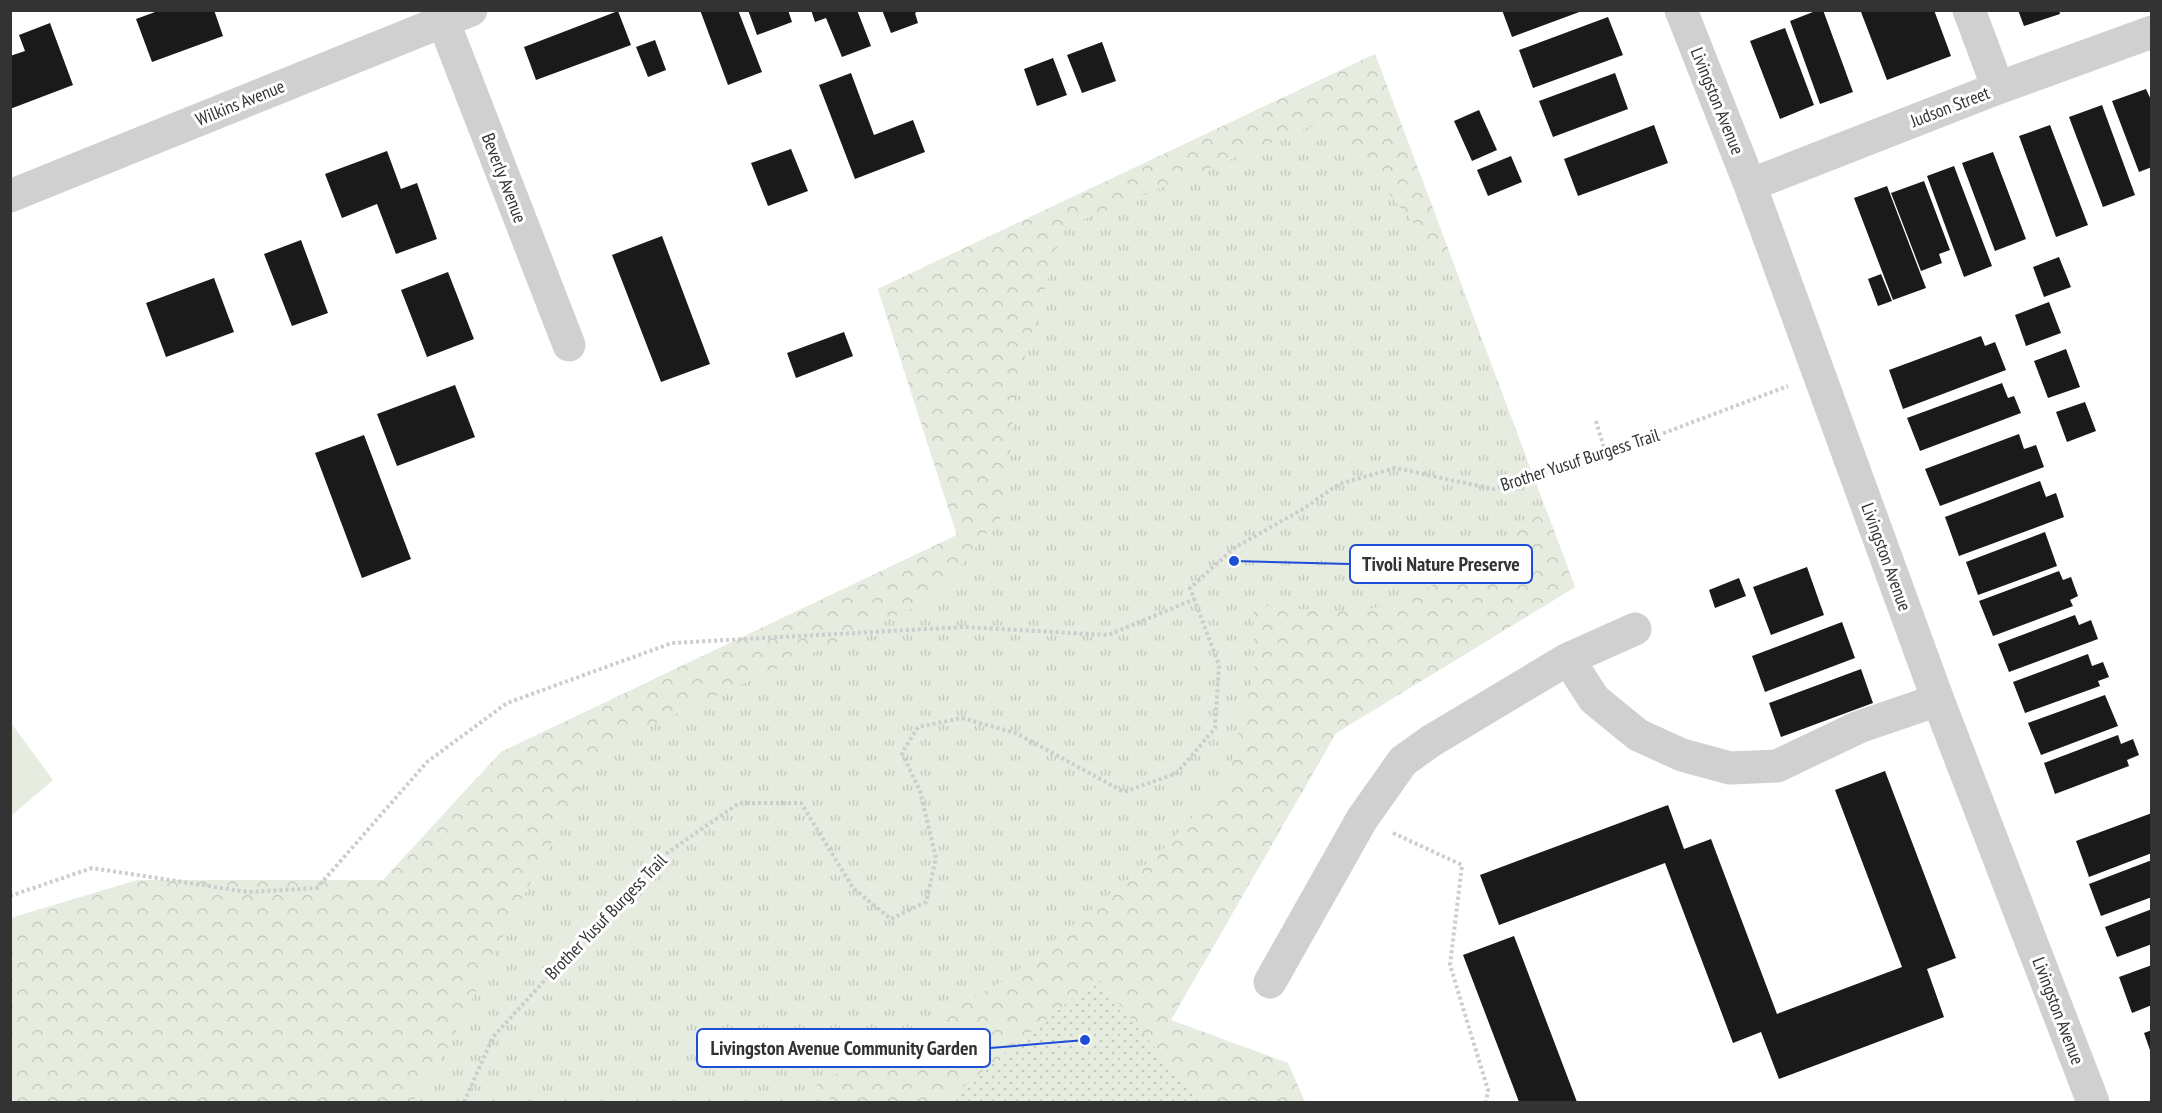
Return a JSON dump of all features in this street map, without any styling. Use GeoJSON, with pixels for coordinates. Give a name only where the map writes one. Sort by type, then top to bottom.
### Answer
{"type":"FeatureCollection","features":[{"type":"Feature","properties":{"kind":"street","name":"Livingston Avenue"},"geometry":{"type":"LineString","coordinates":[[1681,10],[1750,185],[1938,700],[2093,1102]]}},
{"type":"Feature","properties":{"kind":"street"},"geometry":{"type":"LineString","coordinates":[[1969,10],[1998,88]]}},
{"type":"Feature","properties":{"kind":"street","name":"Wilkins Avenue"},"geometry":{"type":"LineString","coordinates":[[10,196],[451,14]]}},
{"type":"Feature","properties":{"kind":"street","name":"Beverly Avenue"},"geometry":{"type":"LineString","coordinates":[[451,14],[569,345]]}},
{"type":"Feature","properties":{"kind":"street","name":"Judson Street"},"geometry":{"type":"LineString","coordinates":[[1750,185],[1998,88],[2151,32]]}},
{"type":"Feature","properties":{"kind":"street"},"geometry":{"type":"LineString","coordinates":[[1270,982],[1362,819],[1403,761],[1431,741],[1568,659],[1635,629]]}},
{"type":"Feature","properties":{"kind":"street"},"geometry":{"type":"LineString","coordinates":[[1568,659],[1594,699],[1638,735],[1682,755],[1730,768],[1777,766],[1859,727],[1938,700]]}},
{"type":"Feature","properties":{"kind":"path","name":"Brother Yusuf Burgess Trail"},"geometry":{"type":"LineString","coordinates":[[464,1102],[493,1037],[576,946],[598,931],[660,858],[738,803],[801,803],[853,888],[891,919],[926,902],[936,858],[920,791],[902,753],[918,727],[962,718],[1016,733],[1124,792],[1177,773],[1215,728],[1219,665],[1190,588],[1234,549],[1303,509],[1339,484],[1395,468],[1493,489],[1606,455],[1819,374]]}},
{"type":"Feature","properties":{"kind":"path"},"geometry":{"type":"LineString","coordinates":[[1596,421],[1606,455]]}},
{"type":"Feature","properties":{"kind":"path"},"geometry":{"type":"LineString","coordinates":[[10,896],[92,868],[248,892],[317,888],[427,762],[507,703],[672,643],[964,627],[1108,635],[1194,599]]}},
{"type":"Feature","properties":{"kind":"path"},"geometry":{"type":"LineString","coordinates":[[1362,819],[1462,865],[1450,966],[1488,1090],[1485,1102]]}},
{"type":"Feature","properties":{"kind":"green space"},"geometry":{"type":"Polygon","coordinates":[[[1375,54],[1575,587],[1336,733],[1171,1020],[1236,1102],[11,1102],[11,918],[138,880],[383,880],[501,752],[957,535],[878,289],[1375,54]]]}},
{"type":"Feature","properties":{"kind":"green space"},"geometry":{"type":"Polygon","coordinates":[[[1375,54],[1458,276],[1327,120],[1063,228],[1016,387],[1005,512],[933,599],[602,747],[514,914],[448,1048],[413,1102],[11,1102],[11,918],[138,880],[383,880],[501,752],[957,535],[878,289],[1375,54]]]}},
{"type":"Feature","properties":{"kind":"green space"},"geometry":{"type":"Polygon","coordinates":[[[1546,509],[1575,587],[1336,733],[1171,1020],[1288,1063],[1305,1102],[1199,1102],[1098,978],[945,1102],[833,1102],[815,1086],[1007,979],[1157,855],[1227,780],[1255,669],[1253,605],[1338,612],[1404,604],[1546,509]]]}},
{"type":"Feature","properties":{"kind":"green space"},"geometry":{"type":"Polygon","coordinates":[[[11,723],[53,780],[10,816],[11,723]]]}},
{"type":"Feature","properties":{"kind":"green space"},"geometry":{"type":"Polygon","coordinates":[[[1098,978],[1199,1102],[945,1102],[1098,978]]]}},
{"type":"Feature","properties":{"kind":"building"},"geometry":{"type":"Polygon","coordinates":[[[154,10],[214,10],[223,36],[152,62],[136,19],[155,12],[154,10]]]}},
{"type":"Feature","properties":{"kind":"building"},"geometry":{"type":"Polygon","coordinates":[[[700,10],[738,10],[762,72],[728,85],[700,10]]]}},
{"type":"Feature","properties":{"kind":"building"},"geometry":{"type":"Polygon","coordinates":[[[748,10],[788,10],[792,22],[757,35],[748,10]]]}},
{"type":"Feature","properties":{"kind":"building"},"geometry":{"type":"Polygon","coordinates":[[[811,10],[857,10],[871,46],[842,57],[826,18],[815,22],[811,10]]]}},
{"type":"Feature","properties":{"kind":"building"},"geometry":{"type":"Polygon","coordinates":[[[882,10],[920,10],[915,13],[918,23],[891,33],[882,10]]]}},
{"type":"Feature","properties":{"kind":"building"},"geometry":{"type":"Polygon","coordinates":[[[1502,10],[1582,10],[1582,11],[1512,37],[1502,10]]]}},
{"type":"Feature","properties":{"kind":"building"},"geometry":{"type":"Polygon","coordinates":[[[1823,10],[1853,92],[1820,104],[1790,21],[1823,10]]]}},
{"type":"Feature","properties":{"kind":"building"},"geometry":{"type":"Polygon","coordinates":[[[1864,10],[1934,10],[1951,56],[1887,80],[1861,12],[1864,10]]]}},
{"type":"Feature","properties":{"kind":"building"},"geometry":{"type":"Polygon","coordinates":[[[2018,10],[2059,10],[2060,14],[2024,26],[2018,10]]]}},
{"type":"Feature","properties":{"kind":"building"},"geometry":{"type":"Polygon","coordinates":[[[618,11],[631,45],[536,80],[524,47],[618,11]]]}},
{"type":"Feature","properties":{"kind":"building"},"geometry":{"type":"Polygon","coordinates":[[[1608,17],[1623,55],[1533,88],[1519,50],[1608,17]]]}},
{"type":"Feature","properties":{"kind":"building"},"geometry":{"type":"Polygon","coordinates":[[[50,23],[73,85],[10,109],[10,56],[25,51],[19,35],[50,23]]]}},
{"type":"Feature","properties":{"kind":"building"},"geometry":{"type":"Polygon","coordinates":[[[1785,28],[1814,105],[1780,119],[1750,41],[1785,28]]]}},
{"type":"Feature","properties":{"kind":"building"},"geometry":{"type":"Polygon","coordinates":[[[655,40],[666,70],[648,77],[636,47],[655,40]]]}},
{"type":"Feature","properties":{"kind":"building"},"geometry":{"type":"Polygon","coordinates":[[[1102,42],[1116,81],[1082,93],[1067,55],[1102,42]]]}},
{"type":"Feature","properties":{"kind":"building"},"geometry":{"type":"Polygon","coordinates":[[[1053,58],[1067,95],[1037,106],[1024,69],[1053,58]]]}},
{"type":"Feature","properties":{"kind":"building"},"geometry":{"type":"Polygon","coordinates":[[[851,73],[874,135],[913,120],[925,152],[855,179],[819,85],[851,73]]]}},
{"type":"Feature","properties":{"kind":"building"},"geometry":{"type":"Polygon","coordinates":[[[1615,73],[1628,109],[1553,137],[1539,101],[1615,73]]]}},
{"type":"Feature","properties":{"kind":"building"},"geometry":{"type":"Polygon","coordinates":[[[2146,89],[2152,102],[2152,167],[2139,172],[2112,101],[2146,89]]]}},
{"type":"Feature","properties":{"kind":"building"},"geometry":{"type":"Polygon","coordinates":[[[2102,105],[2135,195],[2103,207],[2069,117],[2102,105]]]}},
{"type":"Feature","properties":{"kind":"building"},"geometry":{"type":"Polygon","coordinates":[[[1479,110],[1497,150],[1472,161],[1454,121],[1479,110]]]}},
{"type":"Feature","properties":{"kind":"building"},"geometry":{"type":"Polygon","coordinates":[[[1654,125],[1668,163],[1578,196],[1564,159],[1654,125]]]}},
{"type":"Feature","properties":{"kind":"building"},"geometry":{"type":"Polygon","coordinates":[[[2050,125],[2088,225],[2056,237],[2019,136],[2050,125]]]}},
{"type":"Feature","properties":{"kind":"building"},"geometry":{"type":"Polygon","coordinates":[[[791,149],[808,191],[768,206],[751,163],[791,149]]]}},
{"type":"Feature","properties":{"kind":"building"},"geometry":{"type":"Polygon","coordinates":[[[387,151],[401,189],[417,183],[437,239],[396,254],[377,204],[342,218],[325,174],[387,151]]]}},
{"type":"Feature","properties":{"kind":"building"},"geometry":{"type":"Polygon","coordinates":[[[1993,152],[2026,239],[1995,251],[1962,163],[1993,152]]]}},
{"type":"Feature","properties":{"kind":"building"},"geometry":{"type":"Polygon","coordinates":[[[1511,156],[1522,182],[1488,196],[1477,170],[1511,156]]]}},
{"type":"Feature","properties":{"kind":"building"},"geometry":{"type":"Polygon","coordinates":[[[1954,166],[1992,266],[1964,277],[1927,176],[1954,166]]]}},
{"type":"Feature","properties":{"kind":"building"},"geometry":{"type":"Polygon","coordinates":[[[1924,181],[1950,250],[1939,254],[1942,263],[1921,271],[1891,193],[1924,181]]]}},
{"type":"Feature","properties":{"kind":"building"},"geometry":{"type":"Polygon","coordinates":[[[1887,186],[1926,288],[1893,300],[1854,198],[1887,186]]]}},
{"type":"Feature","properties":{"kind":"building"},"geometry":{"type":"Polygon","coordinates":[[[662,236],[710,364],[661,382],[612,255],[662,236]]]}},
{"type":"Feature","properties":{"kind":"building"},"geometry":{"type":"Polygon","coordinates":[[[301,240],[328,313],[292,326],[264,254],[301,240]]]}},
{"type":"Feature","properties":{"kind":"building"},"geometry":{"type":"Polygon","coordinates":[[[2059,257],[2071,287],[2044,297],[2033,267],[2059,257]]]}},
{"type":"Feature","properties":{"kind":"building"},"geometry":{"type":"Polygon","coordinates":[[[448,272],[474,339],[427,357],[401,290],[448,272]]]}},
{"type":"Feature","properties":{"kind":"building"},"geometry":{"type":"Polygon","coordinates":[[[1881,274],[1892,301],[1878,306],[1868,279],[1881,274]]]}},
{"type":"Feature","properties":{"kind":"building"},"geometry":{"type":"Polygon","coordinates":[[[214,278],[234,332],[166,357],[146,303],[214,278]]]}},
{"type":"Feature","properties":{"kind":"building"},"geometry":{"type":"Polygon","coordinates":[[[2049,302],[2061,333],[2026,346],[2015,315],[2049,302]]]}},
{"type":"Feature","properties":{"kind":"building"},"geometry":{"type":"Polygon","coordinates":[[[844,332],[853,356],[796,378],[787,353],[844,332]]]}},
{"type":"Feature","properties":{"kind":"building"},"geometry":{"type":"Polygon","coordinates":[[[1981,336],[1985,346],[1995,342],[2006,370],[1903,409],[1889,370],[1981,336]]]}},
{"type":"Feature","properties":{"kind":"building"},"geometry":{"type":"Polygon","coordinates":[[[2066,349],[2080,387],[2048,398],[2034,361],[2066,349]]]}},
{"type":"Feature","properties":{"kind":"building"},"geometry":{"type":"Polygon","coordinates":[[[2002,383],[2008,398],[2014,396],[2021,413],[1920,451],[1907,418],[2002,383]]]}},
{"type":"Feature","properties":{"kind":"building"},"geometry":{"type":"Polygon","coordinates":[[[455,385],[475,437],[397,466],[377,414],[455,385]]]}},
{"type":"Feature","properties":{"kind":"building"},"geometry":{"type":"Polygon","coordinates":[[[2085,402],[2096,431],[2067,442],[2056,412],[2085,402]]]}},
{"type":"Feature","properties":{"kind":"building"},"geometry":{"type":"Polygon","coordinates":[[[2019,434],[2024,449],[2036,445],[2044,467],[1940,506],[1925,469],[2019,434]]]}},
{"type":"Feature","properties":{"kind":"building"},"geometry":{"type":"Polygon","coordinates":[[[364,435],[411,559],[362,578],[315,453],[364,435]]]}},
{"type":"Feature","properties":{"kind":"building"},"geometry":{"type":"Polygon","coordinates":[[[2040,481],[2046,497],[2056,493],[2064,517],[1959,556],[1945,517],[2040,481]]]}},
{"type":"Feature","properties":{"kind":"building"},"geometry":{"type":"Polygon","coordinates":[[[2045,532],[2057,566],[1978,595],[1966,562],[2045,532]]]}},
{"type":"Feature","properties":{"kind":"building"},"geometry":{"type":"Polygon","coordinates":[[[1807,567],[1824,615],[1771,635],[1753,587],[1807,567]]]}},
{"type":"Feature","properties":{"kind":"building"},"geometry":{"type":"Polygon","coordinates":[[[2059,571],[2063,580],[2071,577],[2078,596],[2070,600],[2073,606],[1993,636],[1979,601],[2059,571]]]}},
{"type":"Feature","properties":{"kind":"building"},"geometry":{"type":"Polygon","coordinates":[[[1739,578],[1746,596],[1715,608],[1709,590],[1739,578]]]}},
{"type":"Feature","properties":{"kind":"building"},"geometry":{"type":"Polygon","coordinates":[[[2075,615],[2079,625],[2091,620],[2098,639],[2009,672],[1998,644],[2075,615]]]}},
{"type":"Feature","properties":{"kind":"building"},"geometry":{"type":"Polygon","coordinates":[[[1842,622],[1855,658],[1765,692],[1752,656],[1842,622]]]}},
{"type":"Feature","properties":{"kind":"building"},"geometry":{"type":"Polygon","coordinates":[[[2088,654],[2092,666],[2103,662],[2109,677],[2098,681],[2100,686],[2025,713],[2013,682],[2088,654]]]}},
{"type":"Feature","properties":{"kind":"building"},"geometry":{"type":"Polygon","coordinates":[[[1861,669],[1873,703],[1781,737],[1769,703],[1861,669]]]}},
{"type":"Feature","properties":{"kind":"building"},"geometry":{"type":"Polygon","coordinates":[[[2105,695],[2118,726],[2041,755],[2028,723],[2105,695]]]}},
{"type":"Feature","properties":{"kind":"building"},"geometry":{"type":"Polygon","coordinates":[[[2118,735],[2121,744],[2133,739],[2139,755],[2127,760],[2129,766],[2055,794],[2044,763],[2118,735]]]}},
{"type":"Feature","properties":{"kind":"building"},"geometry":{"type":"Polygon","coordinates":[[[1885,771],[1956,958],[1927,969],[1944,1017],[1779,1079],[1761,1032],[1733,1043],[1665,863],[1499,925],[1480,875],[1668,805],[1684,849],[1711,839],[1777,1014],[1902,967],[1835,790],[1885,771]]]}},
{"type":"Feature","properties":{"kind":"building"},"geometry":{"type":"Polygon","coordinates":[[[2152,813],[2152,853],[2089,877],[2076,841],[2152,813]]]}},
{"type":"Feature","properties":{"kind":"building"},"geometry":{"type":"Polygon","coordinates":[[[2152,860],[2152,897],[2101,916],[2089,884],[2152,860]]]}},
{"type":"Feature","properties":{"kind":"building"},"geometry":{"type":"Polygon","coordinates":[[[2152,909],[2152,944],[2117,957],[2105,927],[2152,909]]]}},
{"type":"Feature","properties":{"kind":"building"},"geometry":{"type":"Polygon","coordinates":[[[1514,936],[1577,1102],[1519,1102],[1463,955],[1514,936]]]}},
{"type":"Feature","properties":{"kind":"building"},"geometry":{"type":"Polygon","coordinates":[[[2152,965],[2152,1005],[2132,1013],[2119,977],[2152,965]]]}},
{"type":"Feature","properties":{"kind":"building"},"geometry":{"type":"Polygon","coordinates":[[[2152,1030],[2152,1053],[2151,1053],[2144,1033],[2152,1030]]]}},
{"type":"Feature","properties":{"kind":"place","name":"Tivoli Nature Preserve"},"geometry":{"type":"Point","coordinates":[1234,561]}},
{"type":"Feature","properties":{"kind":"place","name":"Livingston Avenue Community Garden"},"geometry":{"type":"Point","coordinates":[1085,1040]}}]}
